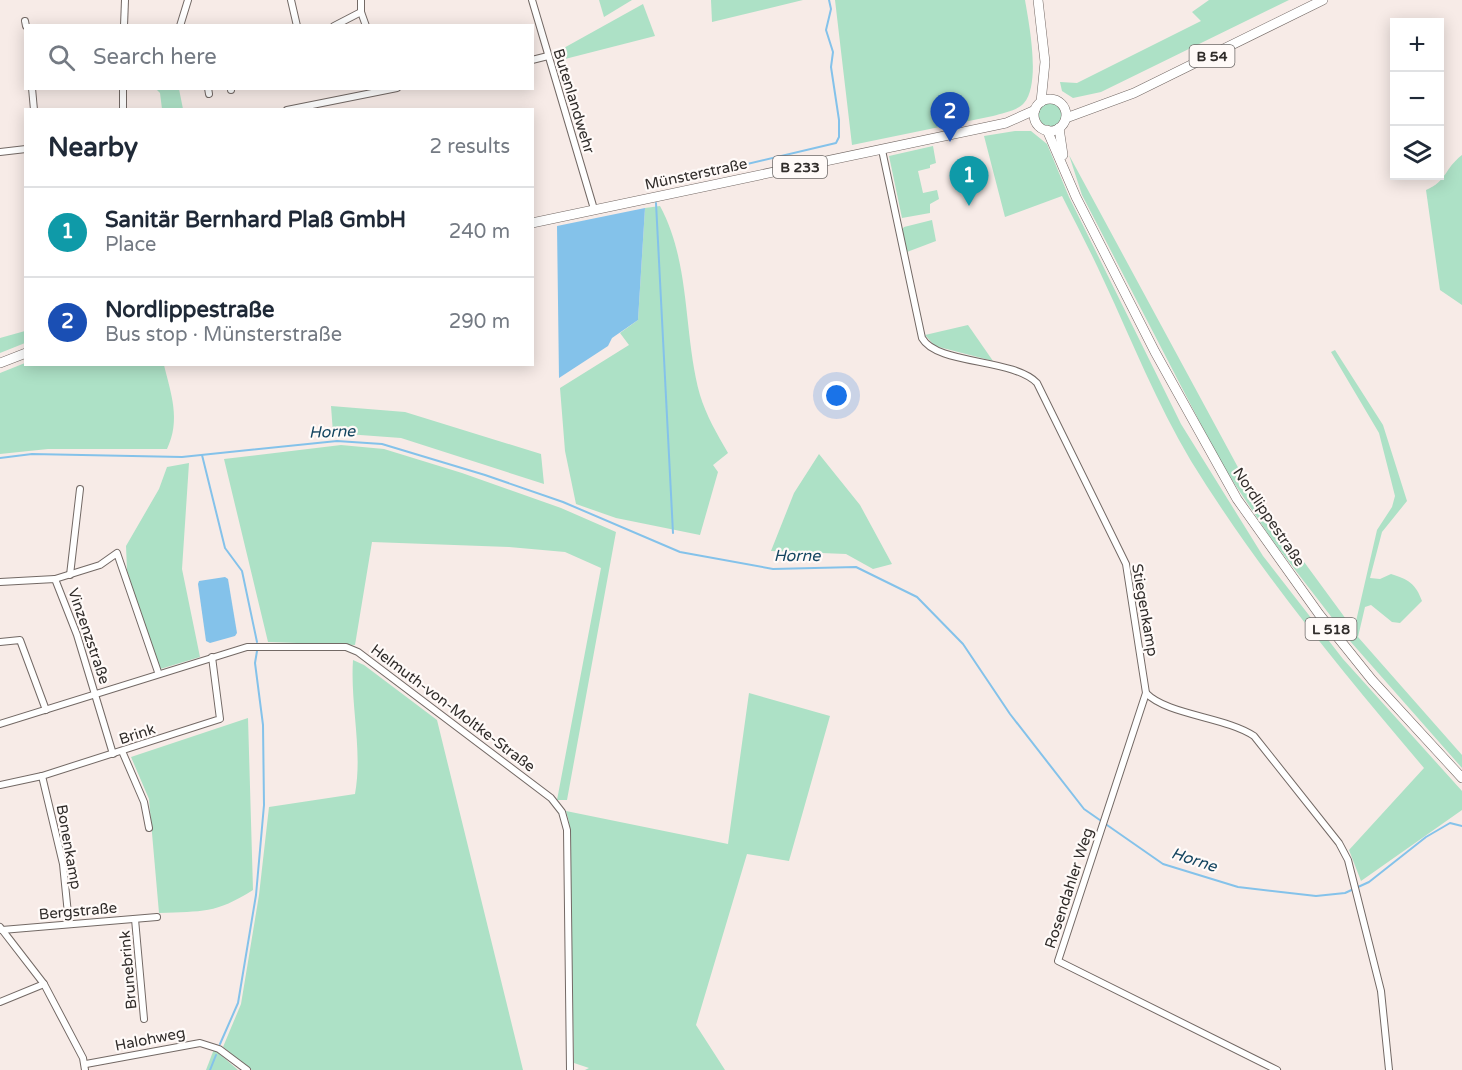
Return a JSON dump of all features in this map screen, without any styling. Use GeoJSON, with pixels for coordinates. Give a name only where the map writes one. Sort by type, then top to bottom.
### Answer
{"type":"FeatureCollection","features":[{"type":"Feature","properties":{"kind":"main road"},"geometry":{"type":"LineString","coordinates":[[1038,0],[1050,88],[1060,102],[1066,118],[1059,128],[1047,130],[1037,124],[1035,110],[1041,102],[1045,62]]}},
{"type":"Feature","properties":{"kind":"main road","name":"B 54"},"geometry":{"type":"LineString","coordinates":[[1066,118],[1140,90],[1323,0]]}},
{"type":"Feature","properties":{"kind":"main road"},"geometry":{"type":"LineString","coordinates":[[1041,102],[1060,102]]}},
{"type":"Feature","properties":{"kind":"main road","name":"B 54"},"geometry":{"type":"LineString","coordinates":[[1060,102],[1098,105]]}},
{"type":"Feature","properties":{"kind":"main road","name":"Münsterstraße"},"geometry":{"type":"LineString","coordinates":[[534,223],[1006,123],[1035,110]]}},
{"type":"Feature","properties":{"kind":"main road","name":"Münsterstraße"},"geometry":{"type":"LineString","coordinates":[[1006,123],[1037,124]]}},
{"type":"Feature","properties":{"kind":"main road","name":"Nordlippestraße"},"geometry":{"type":"LineString","coordinates":[[1059,128],[1067,174]]}},
{"type":"Feature","properties":{"kind":"main road","name":"Nordlippestraße"},"geometry":{"type":"LineString","coordinates":[[1047,130],[1155,352],[1237,498],[1319,614],[1372,680],[1462,778]]}},
{"type":"Feature","properties":{"kind":"main road"},"geometry":{"type":"LineString","coordinates":[[0,363],[24,354]]}},
{"type":"Feature","properties":{"kind":"street"},"geometry":{"type":"LineString","coordinates":[[124,24],[125,0]]}},
{"type":"Feature","properties":{"kind":"street"},"geometry":{"type":"LineString","coordinates":[[181,24],[188,0]]}},
{"type":"Feature","properties":{"kind":"street"},"geometry":{"type":"LineString","coordinates":[[291,0],[297,24]]}},
{"type":"Feature","properties":{"kind":"street"},"geometry":{"type":"LineString","coordinates":[[361,0],[361,12],[365,24]]}},
{"type":"Feature","properties":{"kind":"street","name":"Butenlandwehr"},"geometry":{"type":"LineString","coordinates":[[532,0],[594,209]]}},
{"type":"Feature","properties":{"kind":"street"},"geometry":{"type":"LineString","coordinates":[[338,24],[361,12]]}},
{"type":"Feature","properties":{"kind":"street"},"geometry":{"type":"LineString","coordinates":[[534,60],[548,56]]}},
{"type":"Feature","properties":{"kind":"street"},"geometry":{"type":"LineString","coordinates":[[32,90],[34,108]]}},
{"type":"Feature","properties":{"kind":"street"},"geometry":{"type":"LineString","coordinates":[[123,90],[123,108]]}},
{"type":"Feature","properties":{"kind":"street"},"geometry":{"type":"LineString","coordinates":[[296,108],[384,90]]}},
{"type":"Feature","properties":{"kind":"street"},"geometry":{"type":"LineString","coordinates":[[0,152],[24,149]]}},
{"type":"Feature","properties":{"kind":"street","name":"Stiegenkamp"},"geometry":{"type":"LineString","coordinates":[[882,150],[922,338],[934,350],[1023,373],[1037,383],[1126,564],[1146,693]]}},
{"type":"Feature","properties":{"kind":"street"},"geometry":{"type":"LineString","coordinates":[[70,575],[80,489]]}},
{"type":"Feature","properties":{"kind":"street"},"geometry":{"type":"LineString","coordinates":[[55,579],[100,565],[117,553],[158,672]]}},
{"type":"Feature","properties":{"kind":"street","name":"Vinzenzstraße"},"geometry":{"type":"LineString","coordinates":[[0,582],[55,579],[96,693],[113,754]]}},
{"type":"Feature","properties":{"kind":"street"},"geometry":{"type":"LineString","coordinates":[[0,642],[20,640],[45,710]]}},
{"type":"Feature","properties":{"kind":"street","name":"Helmuth-von-Moltke-Straße"},"geometry":{"type":"LineString","coordinates":[[0,724],[158,672],[247,647],[346,647],[358,652],[558,806],[567,830],[570,1070]]}},
{"type":"Feature","properties":{"kind":"street","name":"Brink"},"geometry":{"type":"LineString","coordinates":[[0,785],[42,776],[220,719],[212,657]]}},
{"type":"Feature","properties":{"kind":"street"},"geometry":{"type":"LineString","coordinates":[[1146,693],[1163,704],[1241,729],[1254,736],[1339,843],[1354,881],[1381,991],[1389,1070]]}},
{"type":"Feature","properties":{"kind":"street","name":"Rosendahler Weg"},"geometry":{"type":"LineString","coordinates":[[1146,693],[1058,961],[1277,1070]]}},
{"type":"Feature","properties":{"kind":"street"},"geometry":{"type":"LineString","coordinates":[[122,751],[144,802],[149,828]]}},
{"type":"Feature","properties":{"kind":"street","name":"Bonenkamp"},"geometry":{"type":"LineString","coordinates":[[42,776],[63,864],[69,924]]}},
{"type":"Feature","properties":{"kind":"street","name":"Bergstraße"},"geometry":{"type":"LineString","coordinates":[[1,929],[157,917]]}},
{"type":"Feature","properties":{"kind":"street","name":"Brunebrink"},"geometry":{"type":"LineString","coordinates":[[135,919],[144,1018]]}},
{"type":"Feature","properties":{"kind":"street"},"geometry":{"type":"LineString","coordinates":[[1,929],[44,984],[85,1067]]}},
{"type":"Feature","properties":{"kind":"street"},"geometry":{"type":"LineString","coordinates":[[0,1002],[44,984]]}},
{"type":"Feature","properties":{"kind":"street","name":"Halohweg"},"geometry":{"type":"LineString","coordinates":[[85,1067],[200,1043],[219,1049],[247,1070]]}},
{"type":"Feature","properties":{"kind":"green space"},"geometry":{"type":"Polygon","coordinates":[[[599,0],[632,0],[604,17],[599,0]]]}},
{"type":"Feature","properties":{"kind":"green space"},"geometry":{"type":"Polygon","coordinates":[[[711,0],[803,0],[712,22],[711,0]]]}},
{"type":"Feature","properties":{"kind":"green space"},"geometry":{"type":"Polygon","coordinates":[[[835,0],[1025,0],[1033,68],[1029,94],[1021,106],[1005,113],[852,145],[835,0]]]}},
{"type":"Feature","properties":{"kind":"green space"},"geometry":{"type":"Polygon","coordinates":[[[1209,0],[1289,0],[1101,92],[1073,98],[1062,91],[1060,82],[1077,83],[1201,21],[1192,12],[1209,0]]]}},
{"type":"Feature","properties":{"kind":"green space"},"geometry":{"type":"Polygon","coordinates":[[[643,4],[655,36],[565,59],[562,49],[643,4]]]}},
{"type":"Feature","properties":{"kind":"green space"},"geometry":{"type":"Polygon","coordinates":[[[157,90],[179,90],[183,108],[162,108],[160,93],[157,90]]]}},
{"type":"Feature","properties":{"kind":"green space"},"geometry":{"type":"Polygon","coordinates":[[[1050,102],[1059,106],[1063,115],[1059,124],[1050,128],[1041,124],[1037,115],[1041,106],[1050,102]]]}},
{"type":"Feature","properties":{"kind":"green space"},"geometry":{"type":"Polygon","coordinates":[[[1031,131],[1047,144],[1069,197],[1181,424],[1263,556],[1343,659],[1462,791],[1462,810],[1361,881],[1349,850],[1424,768],[1332,657],[1273,581],[1244,542],[1191,461],[1156,395],[1099,270],[1062,196],[1005,217],[984,136],[1031,131]]]}},
{"type":"Feature","properties":{"kind":"green space"},"geometry":{"type":"Polygon","coordinates":[[[933,146],[936,163],[930,165],[930,168],[918,171],[923,193],[937,190],[939,199],[930,204],[930,213],[902,218],[889,156],[933,146]]]}},
{"type":"Feature","properties":{"kind":"green space"},"geometry":{"type":"Polygon","coordinates":[[[1069,155],[1247,484],[1354,630],[1377,530],[1392,507],[1395,496],[1379,433],[1331,352],[1335,350],[1383,425],[1407,501],[1382,532],[1370,578],[1380,579],[1391,574],[1402,578],[1414,586],[1422,601],[1400,623],[1392,622],[1371,605],[1365,607],[1358,637],[1462,755],[1462,768],[1350,641],[1272,540],[1222,465],[1082,195],[1069,155]]]}},
{"type":"Feature","properties":{"kind":"green space"},"geometry":{"type":"Polygon","coordinates":[[[1462,155],[1462,305],[1440,290],[1426,190],[1444,180],[1452,165],[1462,155]]]}},
{"type":"Feature","properties":{"kind":"green space"},"geometry":{"type":"Polygon","coordinates":[[[660,206],[677,251],[700,395],[728,453],[713,465],[718,472],[700,535],[616,518],[576,504],[565,451],[560,388],[629,345],[620,333],[638,320],[645,208],[660,206]]]}},
{"type":"Feature","properties":{"kind":"green space"},"geometry":{"type":"Polygon","coordinates":[[[932,220],[936,241],[907,252],[902,230],[904,227],[932,220]]]}},
{"type":"Feature","properties":{"kind":"green space"},"geometry":{"type":"Polygon","coordinates":[[[968,325],[993,361],[935,346],[925,335],[968,325]]]}},
{"type":"Feature","properties":{"kind":"green space"},"geometry":{"type":"Polygon","coordinates":[[[24,331],[24,343],[0,353],[0,338],[24,331]]]}},
{"type":"Feature","properties":{"kind":"green space"},"geometry":{"type":"Polygon","coordinates":[[[24,363],[24,366],[164,366],[174,417],[167,449],[48,449],[0,454],[0,373],[24,363]]]}},
{"type":"Feature","properties":{"kind":"green space"},"geometry":{"type":"Polygon","coordinates":[[[331,406],[405,412],[541,454],[544,484],[401,438],[333,433],[331,406]]]}},
{"type":"Feature","properties":{"kind":"green space"},"geometry":{"type":"Polygon","coordinates":[[[341,445],[384,449],[462,473],[561,508],[616,532],[567,800],[557,800],[601,568],[565,552],[509,547],[372,542],[355,645],[268,642],[224,459],[341,445]]]}},
{"type":"Feature","properties":{"kind":"green space"},"geometry":{"type":"Polygon","coordinates":[[[819,454],[860,505],[892,564],[873,569],[846,554],[771,551],[794,493],[819,454]]]}},
{"type":"Feature","properties":{"kind":"green space"},"geometry":{"type":"Polygon","coordinates":[[[189,463],[182,569],[200,657],[157,670],[127,570],[126,546],[159,489],[167,467],[189,463]]]}},
{"type":"Feature","properties":{"kind":"green space"},"geometry":{"type":"Polygon","coordinates":[[[353,660],[364,665],[437,720],[523,1070],[252,1070],[223,1047],[241,1004],[259,895],[269,807],[355,794],[358,761],[353,660]]]}},
{"type":"Feature","properties":{"kind":"green space"},"geometry":{"type":"Polygon","coordinates":[[[749,693],[830,716],[789,861],[747,854],[696,1025],[725,1070],[585,1070],[589,1068],[574,1063],[569,822],[566,811],[728,844],[749,693]]]}},
{"type":"Feature","properties":{"kind":"green space"},"geometry":{"type":"Polygon","coordinates":[[[248,718],[253,890],[240,898],[208,910],[159,913],[149,799],[131,757],[248,718]]]}},
{"type":"Feature","properties":{"kind":"green space"},"geometry":{"type":"Polygon","coordinates":[[[214,1049],[238,1070],[206,1070],[214,1049]]]}},
{"type":"Feature","properties":{"kind":"water"},"geometry":{"type":"Polygon","coordinates":[[[645,208],[638,320],[612,338],[608,346],[559,378],[557,226],[645,208]]]}},
{"type":"Feature","properties":{"kind":"water"},"geometry":{"type":"Polygon","coordinates":[[[225,577],[228,579],[237,633],[235,636],[210,643],[206,641],[198,584],[199,581],[225,577]]]}},
{"type":"Feature","properties":{"kind":"waterway"},"geometry":{"type":"LineString","coordinates":[[656,188],[669,182],[693,178],[713,169],[726,169],[836,143],[839,137],[839,120],[831,67],[833,52],[826,30],[831,9],[829,0]]}},
{"type":"Feature","properties":{"kind":"waterway"},"geometry":{"type":"LineString","coordinates":[[656,203],[673,533]]}},
{"type":"Feature","properties":{"kind":"waterway","name":"Horne"},"geometry":{"type":"LineString","coordinates":[[0,458],[32,454],[182,457],[337,441],[382,444],[485,475],[563,502],[680,552],[773,569],[856,567],[917,597],[963,644],[1010,714],[1084,809],[1163,864],[1238,887],[1316,896],[1345,893],[1369,882],[1426,837],[1450,823],[1462,826]]}},
{"type":"Feature","properties":{"kind":"waterway"},"geometry":{"type":"LineString","coordinates":[[202,455],[225,548],[242,571],[257,642]]}},
{"type":"Feature","properties":{"kind":"waterway"},"geometry":{"type":"LineString","coordinates":[[220,1044],[238,1003],[256,895],[264,805],[263,725],[255,663],[257,651]]}},
{"type":"Feature","properties":{"kind":"waterway"},"geometry":{"type":"LineString","coordinates":[[210,1070],[216,1055]]}},
{"type":"Feature","properties":{"kind":"place","name":"Nordlippestraße"},"geometry":{"type":"Point","coordinates":[950,142]}},
{"type":"Feature","properties":{"kind":"place","name":"Sanitär Bernhard Plaß GmbH"},"geometry":{"type":"Point","coordinates":[969,206]}}]}
